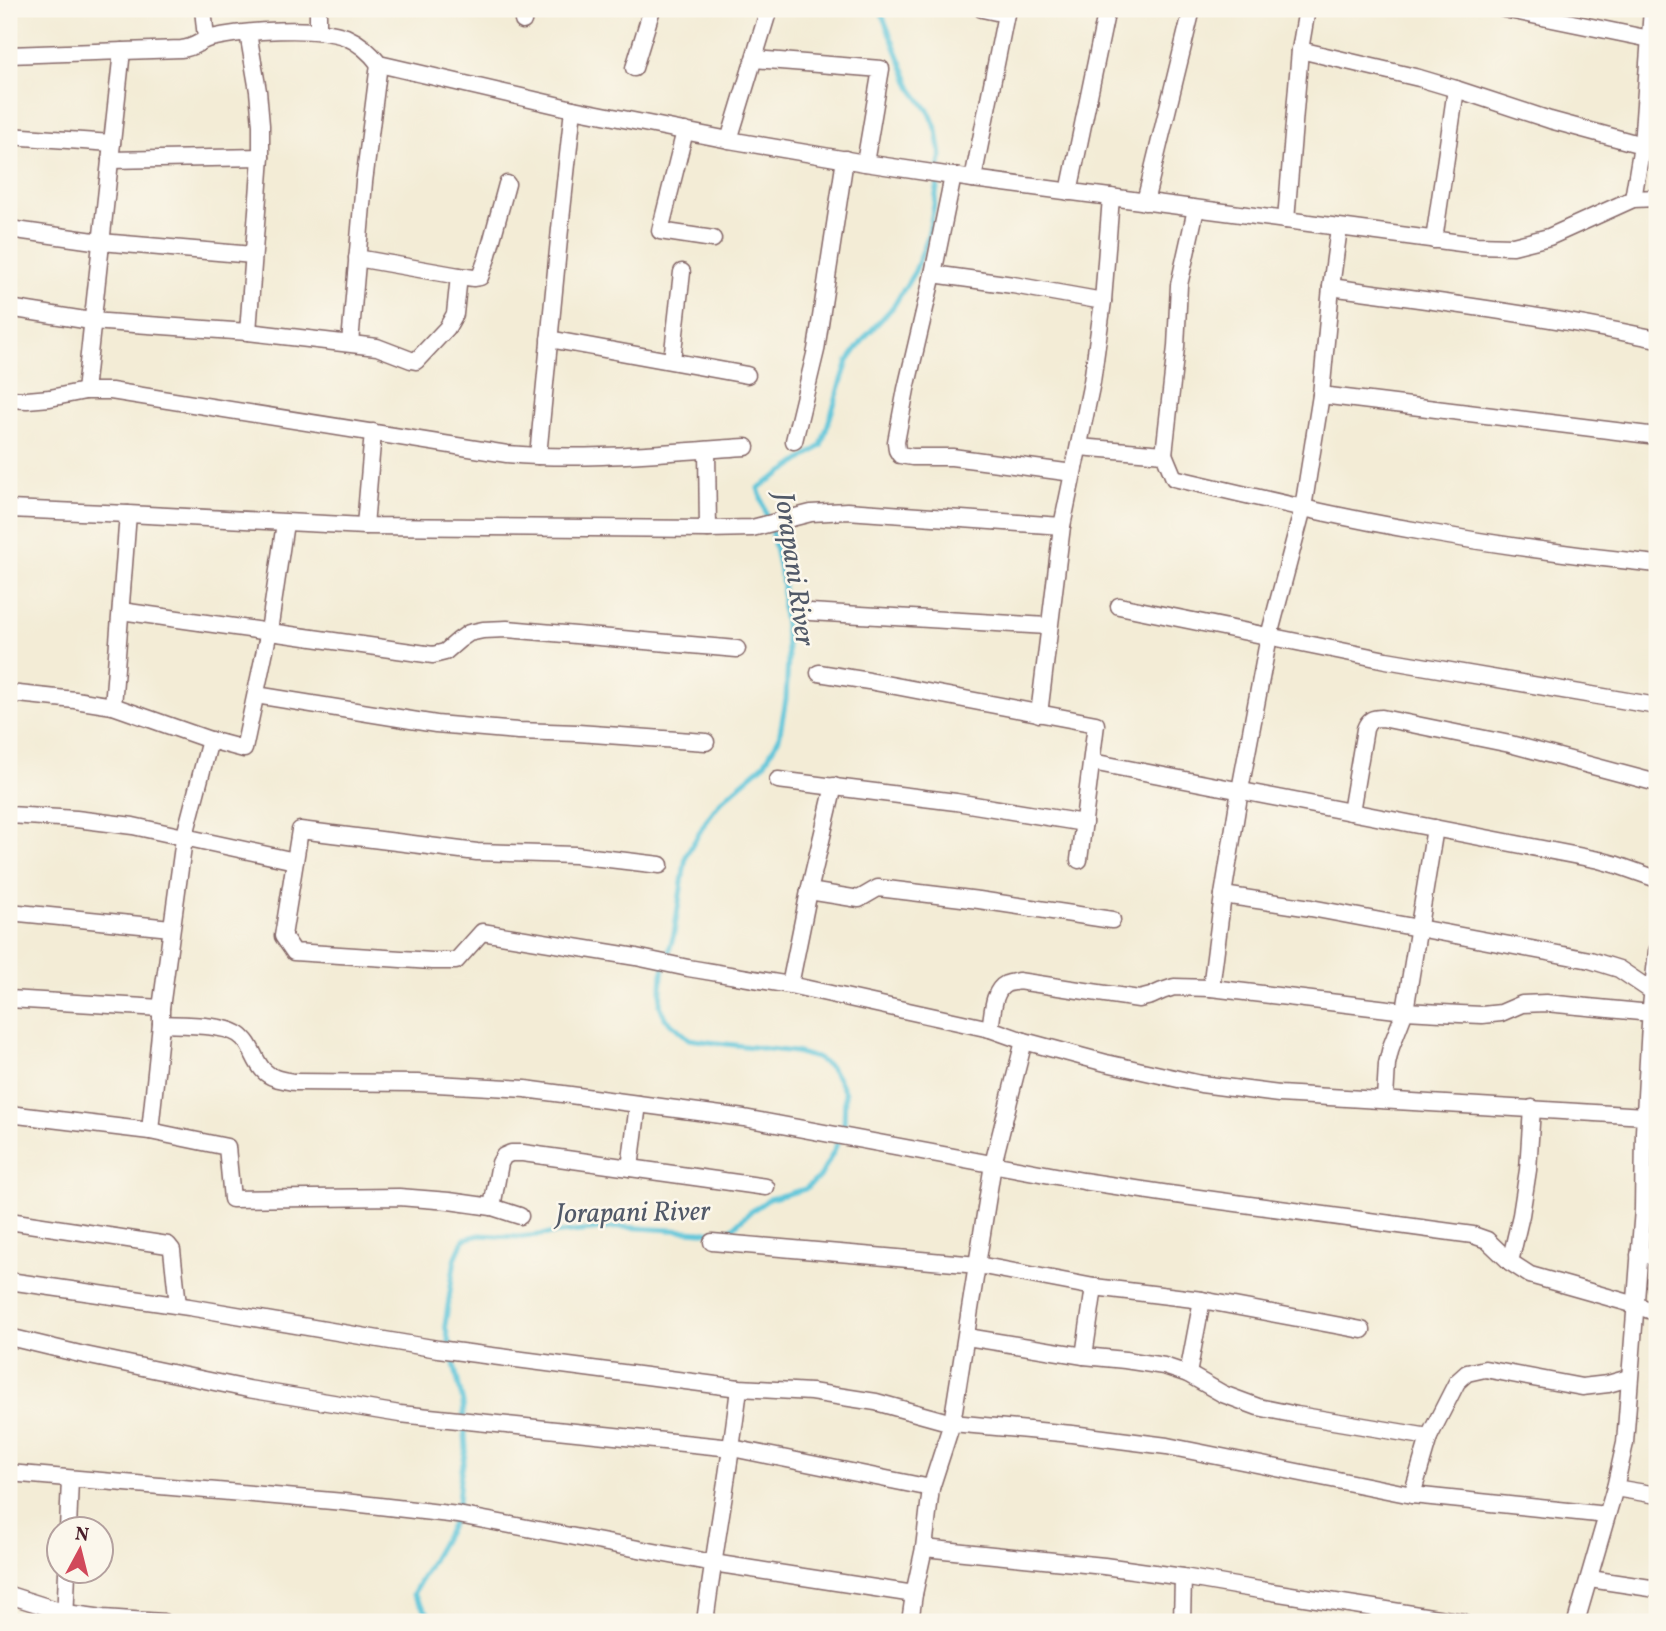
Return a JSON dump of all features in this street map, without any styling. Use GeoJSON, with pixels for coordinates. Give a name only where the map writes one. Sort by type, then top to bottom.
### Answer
{"type":"FeatureCollection","features":[{"type":"Feature","properties":{"kind":"street"},"geometry":{"type":"LineString","coordinates":[[9,55],[189,48],[202,43],[206,38],[204,9]]}},
{"type":"Feature","properties":{"kind":"street"},"geometry":{"type":"LineString","coordinates":[[318,9],[318,31]]}},
{"type":"Feature","properties":{"kind":"street"},"geometry":{"type":"LineString","coordinates":[[634,68],[652,9]]}},
{"type":"Feature","properties":{"kind":"street"},"geometry":{"type":"LineString","coordinates":[[729,141],[769,9]]}},
{"type":"Feature","properties":{"kind":"street"},"geometry":{"type":"LineString","coordinates":[[973,179],[1006,11],[982,9]]}},
{"type":"Feature","properties":{"kind":"street"},"geometry":{"type":"LineString","coordinates":[[1069,192],[1107,9]]}},
{"type":"Feature","properties":{"kind":"street"},"geometry":{"type":"LineString","coordinates":[[1145,202],[1192,9]]}},
{"type":"Feature","properties":{"kind":"street"},"geometry":{"type":"LineString","coordinates":[[1286,220],[1300,50],[1307,9]]}},
{"type":"Feature","properties":{"kind":"street"},"geometry":{"type":"LineString","coordinates":[[1504,9],[1650,39]]}},
{"type":"Feature","properties":{"kind":"street"},"geometry":{"type":"LineString","coordinates":[[1633,200],[1651,99],[1652,9]]}},
{"type":"Feature","properties":{"kind":"street"},"geometry":{"type":"LineString","coordinates":[[206,38],[248,33],[318,31],[355,41],[379,64],[573,109],[729,141],[973,179],[1476,245],[1513,246],[1549,237],[1633,200],[1657,198]]}},
{"type":"Feature","properties":{"kind":"street"},"geometry":{"type":"LineString","coordinates":[[248,33],[261,125],[248,332]]}},
{"type":"Feature","properties":{"kind":"street"},"geometry":{"type":"LineString","coordinates":[[1300,50],[1419,78],[1550,120],[1642,145]]}},
{"type":"Feature","properties":{"kind":"street"},"geometry":{"type":"LineString","coordinates":[[85,391],[122,51]]}},
{"type":"Feature","properties":{"kind":"street"},"geometry":{"type":"LineString","coordinates":[[754,59],[881,69],[864,163]]}},
{"type":"Feature","properties":{"kind":"street"},"geometry":{"type":"LineString","coordinates":[[350,343],[379,64]]}},
{"type":"Feature","properties":{"kind":"street"},"geometry":{"type":"LineString","coordinates":[[1434,240],[1456,89]]}},
{"type":"Feature","properties":{"kind":"street"},"geometry":{"type":"LineString","coordinates":[[538,456],[573,109]]}},
{"type":"Feature","properties":{"kind":"street"},"geometry":{"type":"LineString","coordinates":[[685,131],[660,231],[713,239]]}},
{"type":"Feature","properties":{"kind":"street"},"geometry":{"type":"LineString","coordinates":[[9,136],[112,142]]}},
{"type":"Feature","properties":{"kind":"street"},"geometry":{"type":"LineString","coordinates":[[110,160],[261,157]]}},
{"type":"Feature","properties":{"kind":"street"},"geometry":{"type":"LineString","coordinates":[[794,441],[816,351],[845,159]]}},
{"type":"Feature","properties":{"kind":"street"},"geometry":{"type":"LineString","coordinates":[[949,175],[933,274],[906,389],[896,442],[897,450],[900,455],[912,457],[951,457],[1073,473]]}},
{"type":"Feature","properties":{"kind":"street"},"geometry":{"type":"LineString","coordinates":[[357,258],[459,276],[480,277],[507,184]]}},
{"type":"Feature","properties":{"kind":"street"},"geometry":{"type":"LineString","coordinates":[[1039,714],[1062,526],[1092,382],[1103,301],[1111,197]]}},
{"type":"Feature","properties":{"kind":"street"},"geometry":{"type":"LineString","coordinates":[[1196,209],[1179,285],[1164,454],[1174,478],[1418,531],[1540,550],[1657,564]]}},
{"type":"Feature","properties":{"kind":"street"},"geometry":{"type":"LineString","coordinates":[[1211,988],[1240,790],[1269,636],[1303,508],[1321,395],[1339,228]]}},
{"type":"Feature","properties":{"kind":"street"},"geometry":{"type":"LineString","coordinates":[[9,229],[101,242],[253,255]]}},
{"type":"Feature","properties":{"kind":"street"},"geometry":{"type":"LineString","coordinates":[[672,360],[682,272]]}},
{"type":"Feature","properties":{"kind":"street"},"geometry":{"type":"LineString","coordinates":[[933,274],[1103,301]]}},
{"type":"Feature","properties":{"kind":"street"},"geometry":{"type":"LineString","coordinates":[[9,308],[91,321],[248,332],[350,343],[377,347],[416,361],[447,328],[455,314],[459,276]]}},
{"type":"Feature","properties":{"kind":"street"},"geometry":{"type":"LineString","coordinates":[[1331,287],[1503,310],[1657,339]]}},
{"type":"Feature","properties":{"kind":"street"},"geometry":{"type":"LineString","coordinates":[[549,339],[747,374]]}},
{"type":"Feature","properties":{"kind":"street"},"geometry":{"type":"LineString","coordinates":[[9,398],[27,400],[85,391],[111,391],[507,454],[638,455],[746,447]]}},
{"type":"Feature","properties":{"kind":"street"},"geometry":{"type":"LineString","coordinates":[[1321,395],[1657,436]]}},
{"type":"Feature","properties":{"kind":"street"},"geometry":{"type":"LineString","coordinates":[[365,526],[373,432]]}},
{"type":"Feature","properties":{"kind":"street"},"geometry":{"type":"LineString","coordinates":[[1079,447],[1164,454]]}},
{"type":"Feature","properties":{"kind":"street"},"geometry":{"type":"LineString","coordinates":[[707,450],[708,529]]}},
{"type":"Feature","properties":{"kind":"street"},"geometry":{"type":"LineString","coordinates":[[9,509],[365,526],[708,529],[752,528],[811,513],[848,511],[1062,526]]}},
{"type":"Feature","properties":{"kind":"street"},"geometry":{"type":"LineString","coordinates":[[113,706],[128,514]]}},
{"type":"Feature","properties":{"kind":"street"},"geometry":{"type":"LineString","coordinates":[[9,693],[113,706],[244,749],[269,631],[285,523]]}},
{"type":"Feature","properties":{"kind":"street"},"geometry":{"type":"LineString","coordinates":[[1119,606],[1386,660],[1657,706]]}},
{"type":"Feature","properties":{"kind":"street"},"geometry":{"type":"LineString","coordinates":[[121,611],[433,655],[445,652],[469,633],[483,630],[737,649]]}},
{"type":"Feature","properties":{"kind":"street"},"geometry":{"type":"LineString","coordinates":[[810,612],[1048,626]]}},
{"type":"Feature","properties":{"kind":"street"},"geometry":{"type":"LineString","coordinates":[[819,673],[1097,724],[1079,860]]}},
{"type":"Feature","properties":{"kind":"street"},"geometry":{"type":"LineString","coordinates":[[256,695],[436,724],[706,742]]}},
{"type":"Feature","properties":{"kind":"street"},"geometry":{"type":"LineString","coordinates":[[1351,812],[1365,729],[1373,718],[1510,744],[1657,783]]}},
{"type":"Feature","properties":{"kind":"street"},"geometry":{"type":"LineString","coordinates":[[150,1131],[161,1007],[184,838],[210,740]]}},
{"type":"Feature","properties":{"kind":"street"},"geometry":{"type":"LineString","coordinates":[[1092,762],[1599,860],[1657,879]]}},
{"type":"Feature","properties":{"kind":"street"},"geometry":{"type":"LineString","coordinates":[[778,780],[956,802],[1084,823]]}},
{"type":"Feature","properties":{"kind":"street"},"geometry":{"type":"LineString","coordinates":[[790,985],[834,786]]}},
{"type":"Feature","properties":{"kind":"street"},"geometry":{"type":"LineString","coordinates":[[9,815],[132,826],[295,861]]}},
{"type":"Feature","properties":{"kind":"street"},"geometry":{"type":"LineString","coordinates":[[1385,1099],[1387,1064],[1405,1011],[1435,828]]}},
{"type":"Feature","properties":{"kind":"street"},"geometry":{"type":"LineString","coordinates":[[660,865],[575,855],[477,852],[300,830],[284,936],[294,952],[456,961],[482,932],[790,985],[990,1029],[1106,1063],[1201,1084],[1279,1094],[1532,1108],[1649,1127]]}},
{"type":"Feature","properties":{"kind":"street"},"geometry":{"type":"LineString","coordinates":[[809,891],[859,899],[878,888],[1112,920]]}},
{"type":"Feature","properties":{"kind":"street"},"geometry":{"type":"LineString","coordinates":[[1223,895],[1311,908],[1607,964],[1630,975],[1653,1004]]}},
{"type":"Feature","properties":{"kind":"street"},"geometry":{"type":"LineString","coordinates":[[9,912],[171,928]]}},
{"type":"Feature","properties":{"kind":"street"},"geometry":{"type":"LineString","coordinates":[[1576,1622],[1615,1488],[1625,1443],[1639,1255],[1650,1210],[1649,1127],[1657,951]]}},
{"type":"Feature","properties":{"kind":"street"},"geometry":{"type":"LineString","coordinates":[[990,1029],[995,998],[1000,989],[1006,983],[1018,981],[1139,999],[1174,987],[1211,988],[1405,1011],[1482,1015],[1501,1013],[1522,1004],[1653,1004]]}},
{"type":"Feature","properties":{"kind":"street"},"geometry":{"type":"LineString","coordinates":[[9,999],[161,1007]]}},
{"type":"Feature","properties":{"kind":"street"},"geometry":{"type":"LineString","coordinates":[[161,1024],[222,1028],[237,1033],[247,1041],[263,1070],[275,1079],[294,1082],[418,1083],[525,1089],[744,1118],[1169,1194],[1473,1235],[1487,1240],[1510,1262],[1530,1275],[1657,1313]]}},
{"type":"Feature","properties":{"kind":"street"},"geometry":{"type":"LineString","coordinates":[[910,1622],[924,1548],[931,1488],[952,1423],[993,1164],[1024,1041]]}},
{"type":"Feature","properties":{"kind":"street"},"geometry":{"type":"LineString","coordinates":[[630,1168],[638,1104]]}},
{"type":"Feature","properties":{"kind":"street"},"geometry":{"type":"LineString","coordinates":[[1510,1262],[1526,1182],[1532,1108]]}},
{"type":"Feature","properties":{"kind":"street"},"geometry":{"type":"LineString","coordinates":[[9,1114],[150,1131],[227,1147],[232,1199],[399,1197],[492,1207],[520,1216]]}},
{"type":"Feature","properties":{"kind":"street"},"geometry":{"type":"LineString","coordinates":[[492,1207],[500,1163],[504,1156],[512,1153],[766,1187]]}},
{"type":"Feature","properties":{"kind":"street"},"geometry":{"type":"LineString","coordinates":[[9,1221],[169,1245],[172,1250],[178,1305]]}},
{"type":"Feature","properties":{"kind":"street"},"geometry":{"type":"LineString","coordinates":[[712,1242],[978,1265],[1094,1287],[1202,1300],[1362,1330]]}},
{"type":"Feature","properties":{"kind":"street"},"geometry":{"type":"LineString","coordinates":[[1639,1255],[1657,1256]]}},
{"type":"Feature","properties":{"kind":"street"},"geometry":{"type":"LineString","coordinates":[[9,1281],[178,1305],[438,1349],[739,1388],[811,1392],[876,1402],[952,1423],[1167,1446],[1412,1495],[1607,1515]]}},
{"type":"Feature","properties":{"kind":"street"},"geometry":{"type":"LineString","coordinates":[[1084,1356],[1094,1287]]}},
{"type":"Feature","properties":{"kind":"street"},"geometry":{"type":"LineString","coordinates":[[1188,1374],[1202,1300]]}},
{"type":"Feature","properties":{"kind":"street"},"geometry":{"type":"LineString","coordinates":[[9,1337],[248,1389],[400,1414],[732,1448],[931,1488]]}},
{"type":"Feature","properties":{"kind":"street"},"geometry":{"type":"LineString","coordinates":[[967,1337],[1164,1366],[1188,1374],[1223,1394],[1258,1407],[1429,1437]]}},
{"type":"Feature","properties":{"kind":"street"},"geometry":{"type":"LineString","coordinates":[[1412,1495],[1429,1437],[1457,1382],[1467,1373],[1485,1369],[1583,1387],[1629,1378]]}},
{"type":"Feature","properties":{"kind":"street"},"geometry":{"type":"LineString","coordinates":[[705,1622],[739,1388]]}},
{"type":"Feature","properties":{"kind":"street"},"geometry":{"type":"LineString","coordinates":[[9,1473],[344,1502],[458,1515],[713,1563],[914,1594]]}},
{"type":"Feature","properties":{"kind":"street"},"geometry":{"type":"LineString","coordinates":[[69,1516],[70,1479]]}},
{"type":"Feature","properties":{"kind":"street"},"geometry":{"type":"LineString","coordinates":[[1615,1488],[1657,1495]]}},
{"type":"Feature","properties":{"kind":"street"},"geometry":{"type":"LineString","coordinates":[[924,1548],[1104,1566],[1463,1622]]}},
{"type":"Feature","properties":{"kind":"street"},"geometry":{"type":"LineString","coordinates":[[1182,1622],[1183,1577]]}},
{"type":"Feature","properties":{"kind":"street"},"geometry":{"type":"LineString","coordinates":[[1590,1579],[1657,1589]]}},
{"type":"Feature","properties":{"kind":"street"},"geometry":{"type":"LineString","coordinates":[[66,1618],[67,1586]]}},
{"type":"Feature","properties":{"kind":"street"},"geometry":{"type":"LineString","coordinates":[[9,1595],[66,1618],[163,1622]]}},
{"type":"Feature","properties":{"kind":"waterway","name":"Jorapani River"},"geometry":{"type":"LineString","coordinates":[[435,1622],[413,1594],[457,1515],[466,1449],[463,1403],[445,1325],[455,1259],[464,1239],[480,1235],[518,1237],[623,1227],[703,1232],[730,1230],[769,1199],[805,1189],[820,1177],[844,1126],[845,1093],[829,1066],[816,1058],[795,1052],[689,1039],[665,1018],[660,1005],[662,974],[674,934],[686,856],[720,802],[764,764],[779,738],[786,699],[788,658],[783,585],[772,533],[758,488],[821,446],[848,361],[866,336],[893,307],[915,271],[928,237],[941,156],[937,131],[930,113],[912,89],[882,9]]}}]}
